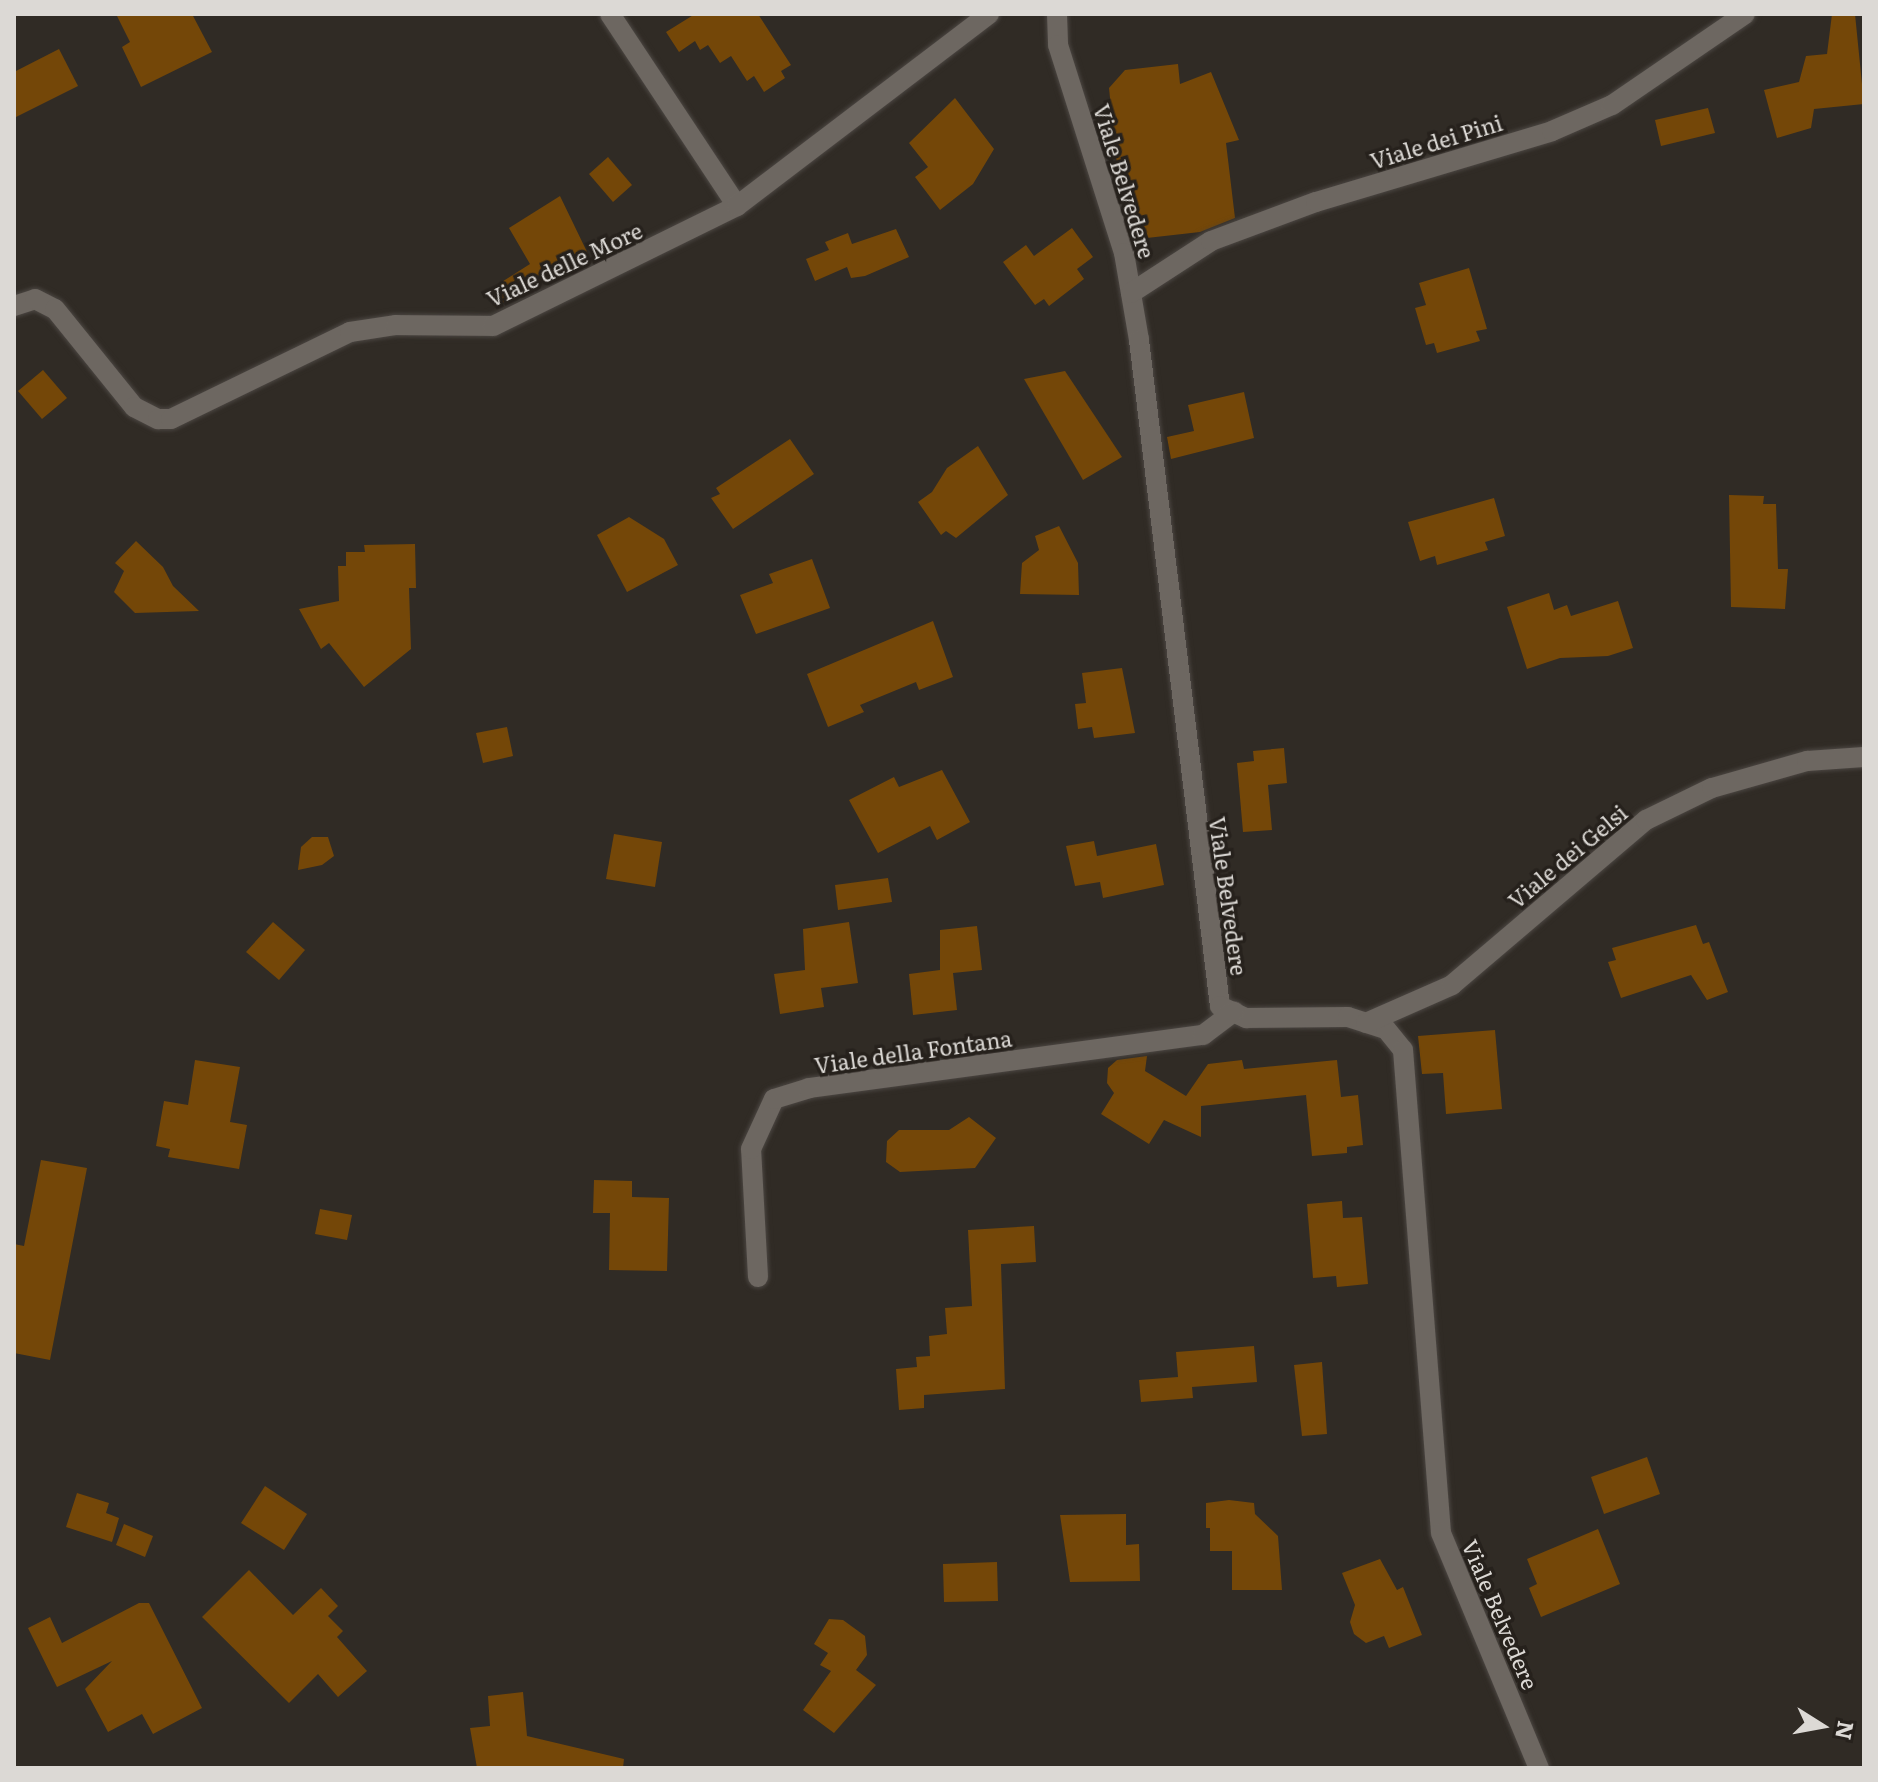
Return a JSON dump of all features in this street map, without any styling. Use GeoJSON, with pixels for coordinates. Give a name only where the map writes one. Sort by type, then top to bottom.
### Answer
{"type":"FeatureCollection","features":[{"type":"Feature","properties":{"kind":"street"},"geometry":{"type":"LineString","coordinates":[[610,14],[737,206]]}},
{"type":"Feature","properties":{"kind":"street","name":"Viale delle More"},"geometry":{"type":"LineString","coordinates":[[14,306],[35,299],[55,309],[134,407],[158,419],[171,419],[350,332],[396,325],[493,326],[737,206],[989,14]]}},
{"type":"Feature","properties":{"kind":"street","name":"Viale Belvedere"},"geometry":{"type":"LineString","coordinates":[[1057,14],[1058,45],[1116,223],[1131,293],[1220,1006],[1246,1018],[1348,1017],[1386,1029],[1403,1050],[1441,1533],[1539,1768]]}},
{"type":"Feature","properties":{"kind":"street","name":"Viale dei Pini"},"geometry":{"type":"LineString","coordinates":[[1131,293],[1211,241],[1316,202],[1552,131],[1612,105],[1745,14]]}},
{"type":"Feature","properties":{"kind":"street","name":"Viale dei Gelsi"},"geometry":{"type":"LineString","coordinates":[[1366,1023],[1452,985],[1646,820],[1712,788],[1807,761],[1864,757]]}},
{"type":"Feature","properties":{"kind":"street","name":"Viale della Fontana"},"geometry":{"type":"LineString","coordinates":[[758,1277],[751,1149],[774,1099],[809,1088],[1203,1035],[1234,1012]]}},
{"type":"Feature","properties":{"kind":"building"},"geometry":{"type":"Polygon","coordinates":[[[116,14],[192,14],[212,52],[141,87],[122,47],[130,42],[116,14]]]}},
{"type":"Feature","properties":{"kind":"building"},"geometry":{"type":"Polygon","coordinates":[[[695,14],[758,14],[791,65],[781,71],[785,78],[764,92],[754,76],[747,81],[731,56],[720,63],[708,45],[700,50],[695,41],[679,52],[666,32],[695,14]]]}},
{"type":"Feature","properties":{"kind":"building"},"geometry":{"type":"Polygon","coordinates":[[[1832,14],[1855,14],[1864,104],[1814,109],[1811,128],[1777,138],[1764,90],[1799,82],[1806,56],[1827,54],[1832,14]]]}},
{"type":"Feature","properties":{"kind":"building"},"geometry":{"type":"Polygon","coordinates":[[[59,49],[78,86],[14,118],[14,72],[59,49]]]}},
{"type":"Feature","properties":{"kind":"building"},"geometry":{"type":"Polygon","coordinates":[[[1178,64],[1180,84],[1211,72],[1239,140],[1226,143],[1235,218],[1200,232],[1138,239],[1116,158],[1109,88],[1125,70],[1178,64]]]}},
{"type":"Feature","properties":{"kind":"building"},"geometry":{"type":"Polygon","coordinates":[[[955,98],[994,149],[973,184],[940,210],[915,177],[928,167],[909,143],[955,98]]]}},
{"type":"Feature","properties":{"kind":"building"},"geometry":{"type":"Polygon","coordinates":[[[1708,108],[1715,133],[1661,146],[1655,120],[1708,108]]]}},
{"type":"Feature","properties":{"kind":"building"},"geometry":{"type":"Polygon","coordinates":[[[608,157],[632,185],[613,202],[589,174],[608,157]]]}},
{"type":"Feature","properties":{"kind":"building"},"geometry":{"type":"Polygon","coordinates":[[[560,196],[589,256],[495,307],[486,292],[530,264],[509,228],[560,196]]]}},
{"type":"Feature","properties":{"kind":"building"},"geometry":{"type":"Polygon","coordinates":[[[1072,228],[1093,257],[1077,269],[1084,279],[1049,306],[1044,299],[1035,305],[1003,262],[1026,245],[1034,256],[1072,228]]]}},
{"type":"Feature","properties":{"kind":"building"},"geometry":{"type":"Polygon","coordinates":[[[896,229],[909,257],[865,276],[851,278],[847,267],[815,281],[806,259],[829,250],[825,242],[848,233],[852,244],[896,229]]]}},
{"type":"Feature","properties":{"kind":"building"},"geometry":{"type":"Polygon","coordinates":[[[1469,268],[1487,329],[1476,331],[1480,341],[1437,353],[1434,343],[1426,345],[1415,308],[1426,305],[1419,283],[1469,268]]]}},
{"type":"Feature","properties":{"kind":"building"},"geometry":{"type":"Polygon","coordinates":[[[43,370],[67,398],[42,419],[18,391],[43,370]]]}},
{"type":"Feature","properties":{"kind":"building"},"geometry":{"type":"Polygon","coordinates":[[[1065,371],[1122,457],[1083,480],[1024,379],[1065,371]]]}},
{"type":"Feature","properties":{"kind":"building"},"geometry":{"type":"Polygon","coordinates":[[[1244,392],[1254,438],[1171,459],[1167,437],[1194,431],[1188,405],[1244,392]]]}},
{"type":"Feature","properties":{"kind":"building"},"geometry":{"type":"Polygon","coordinates":[[[790,439],[814,474],[733,529],[711,498],[720,494],[716,488],[790,439]]]}},
{"type":"Feature","properties":{"kind":"building"},"geometry":{"type":"Polygon","coordinates":[[[978,446],[1008,495],[956,538],[946,531],[941,535],[918,502],[932,492],[947,468],[978,446]]]}},
{"type":"Feature","properties":{"kind":"building"},"geometry":{"type":"Polygon","coordinates":[[[1729,495],[1764,496],[1763,504],[1776,504],[1778,569],[1788,569],[1785,609],[1731,607],[1729,495]]]}},
{"type":"Feature","properties":{"kind":"building"},"geometry":{"type":"Polygon","coordinates":[[[1494,498],[1505,536],[1485,542],[1488,550],[1437,565],[1435,556],[1420,561],[1408,522],[1494,498]]]}},
{"type":"Feature","properties":{"kind":"building"},"geometry":{"type":"Polygon","coordinates":[[[629,517],[664,539],[678,565],[627,592],[597,535],[629,517]]]}},
{"type":"Feature","properties":{"kind":"building"},"geometry":{"type":"Polygon","coordinates":[[[1059,526],[1078,563],[1079,595],[1020,594],[1022,563],[1039,550],[1035,536],[1059,526]]]}},
{"type":"Feature","properties":{"kind":"building"},"geometry":{"type":"Polygon","coordinates":[[[136,541],[163,567],[173,586],[199,611],[135,613],[114,592],[124,571],[115,563],[136,541]]]}},
{"type":"Feature","properties":{"kind":"building"},"geometry":{"type":"Polygon","coordinates":[[[415,544],[416,588],[409,588],[411,649],[364,687],[329,643],[321,649],[299,609],[339,601],[338,566],[346,566],[346,552],[365,552],[364,545],[415,544]]]}},
{"type":"Feature","properties":{"kind":"building"},"geometry":{"type":"Polygon","coordinates":[[[812,559],[830,608],[756,634],[740,595],[773,583],[769,574],[812,559]]]}},
{"type":"Feature","properties":{"kind":"building"},"geometry":{"type":"Polygon","coordinates":[[[1549,593],[1554,610],[1567,605],[1571,616],[1618,601],[1633,648],[1608,656],[1560,658],[1527,669],[1507,607],[1549,593]]]}},
{"type":"Feature","properties":{"kind":"building"},"geometry":{"type":"Polygon","coordinates":[[[933,621],[953,677],[919,690],[916,682],[860,705],[864,712],[828,727],[807,674],[933,621]]]}},
{"type":"Feature","properties":{"kind":"building"},"geometry":{"type":"Polygon","coordinates":[[[1122,668],[1135,733],[1094,738],[1092,727],[1078,729],[1075,704],[1086,703],[1082,673],[1122,668]]]}},
{"type":"Feature","properties":{"kind":"building"},"geometry":{"type":"Polygon","coordinates":[[[507,727],[513,756],[483,763],[476,733],[507,727]]]}},
{"type":"Feature","properties":{"kind":"building"},"geometry":{"type":"Polygon","coordinates":[[[1284,748],[1287,783],[1268,785],[1272,830],[1243,832],[1237,763],[1254,761],[1253,751],[1284,748]]]}},
{"type":"Feature","properties":{"kind":"building"},"geometry":{"type":"Polygon","coordinates":[[[942,770],[970,822],[937,840],[930,826],[878,853],[849,800],[894,777],[899,787],[942,770]]]}},
{"type":"Feature","properties":{"kind":"building"},"geometry":{"type":"Polygon","coordinates":[[[614,834],[662,842],[655,887],[606,879],[614,834]]]}},
{"type":"Feature","properties":{"kind":"building"},"geometry":{"type":"Polygon","coordinates":[[[312,837],[328,837],[334,856],[322,865],[298,870],[301,847],[312,837]]]}},
{"type":"Feature","properties":{"kind":"building"},"geometry":{"type":"Polygon","coordinates":[[[1094,841],[1097,856],[1156,844],[1164,885],[1103,898],[1100,882],[1075,886],[1066,846],[1094,841]]]}},
{"type":"Feature","properties":{"kind":"building"},"geometry":{"type":"Polygon","coordinates":[[[888,878],[892,902],[838,910],[835,885],[888,878]]]}},
{"type":"Feature","properties":{"kind":"building"},"geometry":{"type":"Polygon","coordinates":[[[273,922],[305,950],[279,980],[246,952],[273,922]]]}},
{"type":"Feature","properties":{"kind":"building"},"geometry":{"type":"Polygon","coordinates":[[[849,922],[858,983],[821,988],[824,1007],[780,1014],[774,974],[805,970],[803,929],[849,922]]]}},
{"type":"Feature","properties":{"kind":"building"},"geometry":{"type":"Polygon","coordinates":[[[1696,925],[1703,944],[1709,942],[1728,992],[1707,1000],[1691,975],[1621,998],[1608,962],[1616,960],[1612,948],[1696,925]]]}},
{"type":"Feature","properties":{"kind":"building"},"geometry":{"type":"Polygon","coordinates":[[[977,926],[982,970],[953,973],[957,1010],[913,1015],[909,974],[940,970],[940,930],[977,926]]]}},
{"type":"Feature","properties":{"kind":"building"},"geometry":{"type":"Polygon","coordinates":[[[1495,1030],[1502,1109],[1446,1114],[1443,1073],[1422,1074],[1418,1036],[1495,1030]]]}},
{"type":"Feature","properties":{"kind":"building"},"geometry":{"type":"Polygon","coordinates":[[[1147,1056],[1145,1071],[1186,1096],[1208,1064],[1242,1060],[1244,1069],[1337,1060],[1341,1097],[1358,1095],[1363,1145],[1347,1147],[1347,1153],[1312,1156],[1306,1095],[1201,1106],[1201,1137],[1164,1120],[1149,1144],[1101,1114],[1114,1093],[1107,1083],[1108,1068],[1117,1060],[1147,1056]]]}},
{"type":"Feature","properties":{"kind":"building"},"geometry":{"type":"Polygon","coordinates":[[[195,1060],[240,1067],[230,1122],[247,1125],[239,1169],[168,1157],[170,1149],[156,1146],[164,1101],[188,1105],[195,1060]]]}},
{"type":"Feature","properties":{"kind":"building"},"geometry":{"type":"Polygon","coordinates":[[[969,1117],[996,1138],[975,1168],[900,1172],[886,1162],[887,1141],[899,1130],[949,1130],[969,1117]]]}},
{"type":"Feature","properties":{"kind":"building"},"geometry":{"type":"Polygon","coordinates":[[[41,1160],[87,1168],[50,1360],[14,1353],[14,1244],[24,1246],[41,1160]]]}},
{"type":"Feature","properties":{"kind":"building"},"geometry":{"type":"Polygon","coordinates":[[[594,1180],[632,1181],[632,1197],[669,1198],[667,1271],[609,1270],[610,1213],[593,1213],[594,1180]]]}},
{"type":"Feature","properties":{"kind":"building"},"geometry":{"type":"Polygon","coordinates":[[[1342,1201],[1343,1218],[1362,1217],[1368,1284],[1337,1287],[1336,1276],[1313,1278],[1307,1204],[1342,1201]]]}},
{"type":"Feature","properties":{"kind":"building"},"geometry":{"type":"Polygon","coordinates":[[[320,1209],[352,1215],[347,1240],[315,1234],[320,1209]]]}},
{"type":"Feature","properties":{"kind":"building"},"geometry":{"type":"Polygon","coordinates":[[[1034,1226],[1036,1262],[1001,1264],[1005,1389],[924,1395],[924,1408],[899,1410],[896,1369],[917,1367],[916,1357],[930,1356],[929,1336],[947,1334],[945,1308],[972,1306],[968,1230],[1034,1226]]]}},
{"type":"Feature","properties":{"kind":"building"},"geometry":{"type":"Polygon","coordinates":[[[1254,1346],[1257,1382],[1192,1387],[1193,1398],[1141,1402],[1139,1380],[1178,1377],[1176,1352],[1254,1346]]]}},
{"type":"Feature","properties":{"kind":"building"},"geometry":{"type":"Polygon","coordinates":[[[1322,1362],[1327,1434],[1302,1436],[1294,1365],[1322,1362]]]}},
{"type":"Feature","properties":{"kind":"building"},"geometry":{"type":"Polygon","coordinates":[[[1647,1457],[1660,1494],[1604,1514],[1591,1477],[1647,1457]]]}},
{"type":"Feature","properties":{"kind":"building"},"geometry":{"type":"Polygon","coordinates":[[[265,1486],[307,1514],[284,1550],[241,1523],[265,1486]]]}},
{"type":"Feature","properties":{"kind":"building"},"geometry":{"type":"Polygon","coordinates":[[[77,1493],[109,1503],[106,1513],[119,1518],[112,1542],[66,1527],[77,1493]]]}},
{"type":"Feature","properties":{"kind":"building"},"geometry":{"type":"Polygon","coordinates":[[[1229,1500],[1254,1503],[1255,1514],[1278,1536],[1282,1590],[1232,1590],[1232,1551],[1210,1551],[1210,1528],[1206,1528],[1206,1503],[1229,1500]]]}},
{"type":"Feature","properties":{"kind":"building"},"geometry":{"type":"Polygon","coordinates":[[[1126,1514],[1126,1545],[1139,1544],[1140,1581],[1070,1582],[1060,1515],[1126,1514]]]}},
{"type":"Feature","properties":{"kind":"building"},"geometry":{"type":"Polygon","coordinates":[[[124,1524],[153,1536],[145,1557],[116,1545],[124,1524]]]}},
{"type":"Feature","properties":{"kind":"building"},"geometry":{"type":"Polygon","coordinates":[[[1598,1529],[1620,1584],[1541,1617],[1529,1588],[1537,1584],[1527,1559],[1598,1529]]]}},
{"type":"Feature","properties":{"kind":"building"},"geometry":{"type":"Polygon","coordinates":[[[1380,1559],[1397,1590],[1403,1587],[1422,1635],[1389,1648],[1384,1636],[1366,1643],[1354,1634],[1350,1622],[1355,1605],[1342,1573],[1380,1559]]]}},
{"type":"Feature","properties":{"kind":"building"},"geometry":{"type":"Polygon","coordinates":[[[997,1562],[998,1601],[944,1602],[943,1564],[997,1562]]]}},
{"type":"Feature","properties":{"kind":"building"},"geometry":{"type":"Polygon","coordinates":[[[249,1570],[293,1615],[321,1588],[338,1606],[328,1616],[343,1631],[337,1637],[367,1671],[338,1697],[318,1674],[289,1703],[202,1617],[249,1570]]]}},
{"type":"Feature","properties":{"kind":"building"},"geometry":{"type":"Polygon","coordinates":[[[139,1603],[149,1603],[202,1708],[153,1734],[142,1714],[108,1732],[85,1689],[112,1661],[57,1687],[28,1628],[50,1617],[62,1643],[139,1603]]]}},
{"type":"Feature","properties":{"kind":"building"},"geometry":{"type":"Polygon","coordinates":[[[829,1619],[843,1620],[865,1636],[867,1655],[856,1670],[876,1685],[834,1733],[803,1710],[831,1671],[820,1665],[828,1653],[814,1644],[829,1619]]]}},
{"type":"Feature","properties":{"kind":"building"},"geometry":{"type":"Polygon","coordinates":[[[523,1692],[527,1736],[624,1759],[623,1768],[477,1768],[470,1728],[490,1726],[488,1696],[523,1692]]]}}]}
